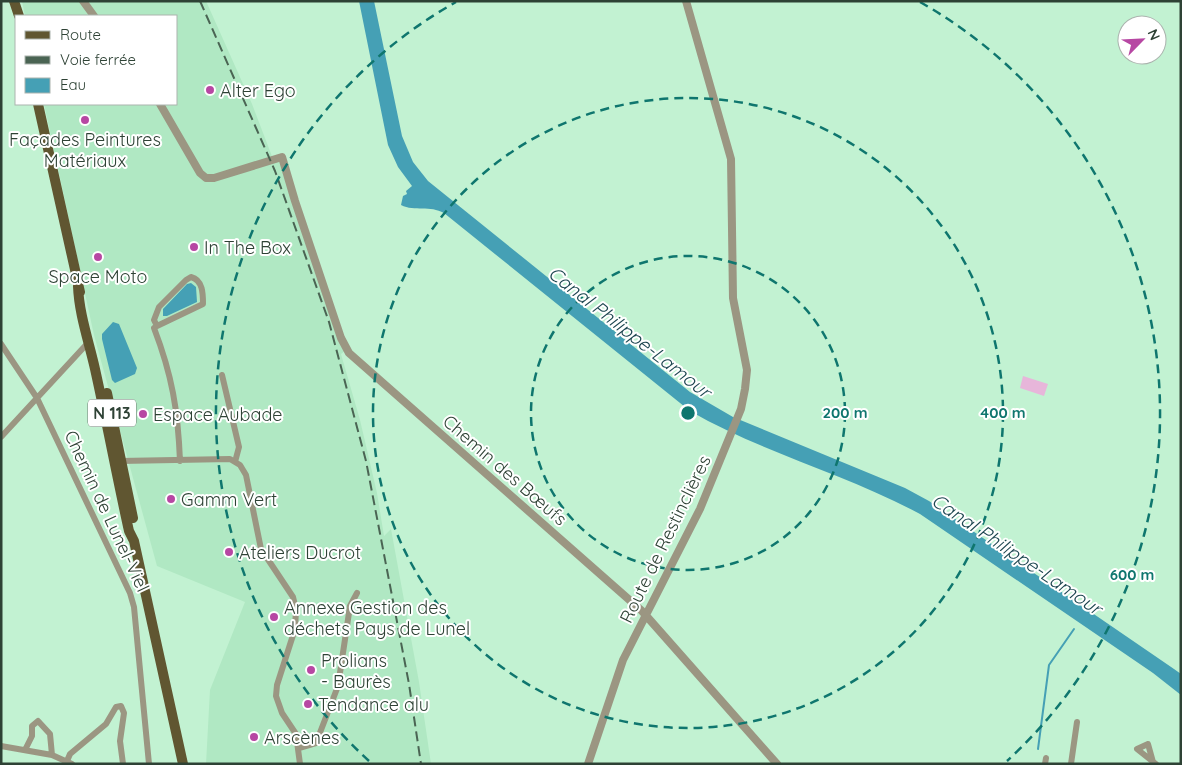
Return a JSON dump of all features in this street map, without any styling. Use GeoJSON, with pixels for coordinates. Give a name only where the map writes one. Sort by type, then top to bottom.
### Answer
{"type":"FeatureCollection","features":[{"type":"Feature","properties":{"kind":"main road"},"geometry":{"type":"LineString","coordinates":[[15,1],[19,15]]}},
{"type":"Feature","properties":{"kind":"main road","name":"N 113"},"geometry":{"type":"LineString","coordinates":[[38,105],[118,461],[130,531],[134,541],[183,764]]}},
{"type":"Feature","properties":{"kind":"main road","name":"N 113"},"geometry":{"type":"LineString","coordinates":[[78,286],[78,298],[118,461]]}},
{"type":"Feature","properties":{"kind":"street"},"geometry":{"type":"LineString","coordinates":[[83,1],[93,15]]}},
{"type":"Feature","properties":{"kind":"street","name":"Route de Restinclières"},"geometry":{"type":"LineString","coordinates":[[588,764],[623,660],[700,509],[730,436],[745,389],[747,370],[733,298],[731,160],[686,1]]}},
{"type":"Feature","properties":{"kind":"street","name":"Chemin des Bœufs"},"geometry":{"type":"LineString","coordinates":[[161,105],[200,173],[206,178],[214,178],[282,158],[294,201],[341,338],[349,352],[642,611],[777,764]]}},
{"type":"Feature","properties":{"kind":"street"},"geometry":{"type":"LineString","coordinates":[[157,326],[154,320],[159,307],[186,280],[191,277],[196,278],[200,283],[203,304],[154,328],[173,384],[179,424],[180,461]]}},
{"type":"Feature","properties":{"kind":"street","name":"Chemin de Lunel-Viel"},"geometry":{"type":"LineString","coordinates":[[1,344],[37,398],[98,530],[121,573],[134,607],[149,764]]}},
{"type":"Feature","properties":{"kind":"street"},"geometry":{"type":"LineString","coordinates":[[1,437],[85,346],[90,345]]}},
{"type":"Feature","properties":{"kind":"street"},"geometry":{"type":"LineString","coordinates":[[222,375],[239,446],[235,462]]}},
{"type":"Feature","properties":{"kind":"street"},"geometry":{"type":"LineString","coordinates":[[118,461],[230,459],[240,465],[246,475],[261,549],[293,597],[296,610],[295,629],[277,685],[276,696],[282,713],[296,734],[300,764]]}},
{"type":"Feature","properties":{"kind":"street"},"geometry":{"type":"LineString","coordinates":[[299,748],[316,743],[338,686],[350,606],[358,594]]}},
{"type":"Feature","properties":{"kind":"street"},"geometry":{"type":"LineString","coordinates":[[1,746],[52,755],[69,762],[70,754],[106,724],[116,707],[121,706],[124,713],[120,741],[123,764]]}},
{"type":"Feature","properties":{"kind":"street"},"geometry":{"type":"LineString","coordinates":[[26,750],[32,736],[32,726],[38,721],[50,734],[52,755]]}},
{"type":"Feature","properties":{"kind":"street"},"geometry":{"type":"LineString","coordinates":[[1071,764],[1077,722]]}},
{"type":"Feature","properties":{"kind":"shaded area"},"geometry":{"type":"Polygon","coordinates":[[[22,1],[206,1],[252,104],[273,159],[280,162],[345,351],[341,354],[360,420],[377,493],[384,536],[391,529],[419,682],[431,764],[206,764],[210,690],[245,602],[157,566],[94,335],[44,105],[178,105],[178,15],[25,15],[22,1]]]}},
{"type":"Feature","properties":{"kind":"shaded area"},"geometry":{"type":"Polygon","coordinates":[[[1023,376],[1048,384],[1044,396],[1020,388],[1023,376]]]}},
{"type":"Feature","properties":{"kind":"water"},"geometry":{"type":"Polygon","coordinates":[[[359,1],[374,1],[402,136],[413,162],[428,181],[690,392],[733,417],[905,488],[929,501],[1181,674],[1181,695],[1153,673],[920,514],[863,487],[775,452],[690,411],[444,213],[433,209],[412,208],[401,205],[403,196],[407,194],[406,191],[412,186],[398,167],[388,145],[359,1]]]}},
{"type":"Feature","properties":{"kind":"water"},"geometry":{"type":"Polygon","coordinates":[[[191,283],[196,287],[197,302],[167,316],[163,316],[163,309],[187,284],[191,283]]]}},
{"type":"Feature","properties":{"kind":"water"},"geometry":{"type":"Polygon","coordinates":[[[113,322],[119,324],[137,368],[135,374],[115,383],[112,380],[102,339],[102,334],[113,322]]]}},
{"type":"Feature","properties":{"kind":"waterway"},"geometry":{"type":"LineString","coordinates":[[1038,749],[1049,665],[1074,629]]}},
{"type":"Feature","properties":{"kind":"railway"},"geometry":{"type":"LineString","coordinates":[[200,1],[275,171],[329,322],[366,461],[409,684],[421,764]]}},
{"type":"Feature","properties":{"kind":"place","name":"Alter Ego"},"geometry":{"type":"Point","coordinates":[210,90]}},
{"type":"Feature","properties":{"kind":"place","name":"Façades Peintures Matériaux"},"geometry":{"type":"Point","coordinates":[85,120]}},
{"type":"Feature","properties":{"kind":"place","name":"In The Box"},"geometry":{"type":"Point","coordinates":[194,247]}},
{"type":"Feature","properties":{"kind":"place","name":"Space Moto"},"geometry":{"type":"Point","coordinates":[98,257]}},
{"type":"Feature","properties":{"kind":"place","name":"Espace Aubade"},"geometry":{"type":"Point","coordinates":[143,414]}},
{"type":"Feature","properties":{"kind":"place","name":"Gamm Vert"},"geometry":{"type":"Point","coordinates":[171,499]}},
{"type":"Feature","properties":{"kind":"place","name":"Ateliers Ducrot"},"geometry":{"type":"Point","coordinates":[229,552]}},
{"type":"Feature","properties":{"kind":"place","name":"Annexe Gestion des déchets Pays de Lunel"},"geometry":{"type":"Point","coordinates":[274,617]}},
{"type":"Feature","properties":{"kind":"place","name":"Prolians - Baurès"},"geometry":{"type":"Point","coordinates":[311,670]}},
{"type":"Feature","properties":{"kind":"place","name":"Tendance alu"},"geometry":{"type":"Point","coordinates":[308,704]}},
{"type":"Feature","properties":{"kind":"place","name":"Arscènes"},"geometry":{"type":"Point","coordinates":[254,737]}},
{"type":"Feature","properties":{"kind":"water label","name":"Canal Philippe-Lamour"},"geometry":{"type":"Point","coordinates":[630,332]}},
{"type":"Feature","properties":{"kind":"water label","name":"Canal Philippe-Lamour"},"geometry":{"type":"Point","coordinates":[1017,554]}}]}
